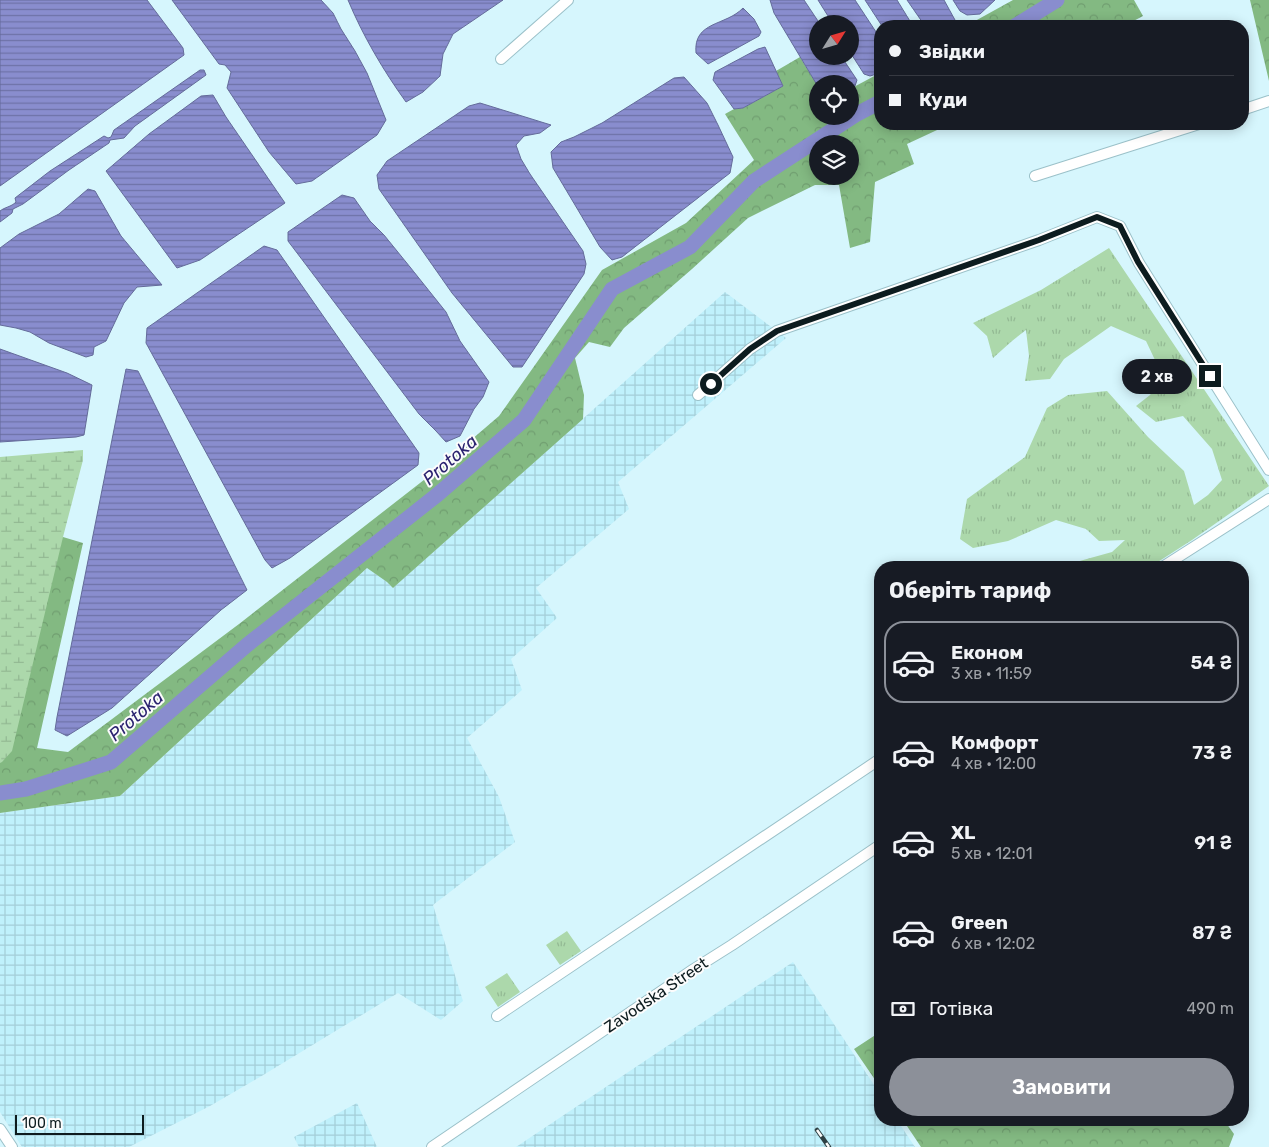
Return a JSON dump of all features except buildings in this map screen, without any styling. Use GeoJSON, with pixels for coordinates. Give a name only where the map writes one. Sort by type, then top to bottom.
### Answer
{"type":"FeatureCollection","features":[{"type":"Feature","properties":{"kind":"street"},"geometry":{"type":"LineString","coordinates":[[500,59],[568,0]]}},
{"type":"Feature","properties":{"kind":"street"},"geometry":{"type":"LineString","coordinates":[[1249,108],[1269,101]]}},
{"type":"Feature","properties":{"kind":"street"},"geometry":{"type":"LineString","coordinates":[[1035,176],[1180,130]]}},
{"type":"Feature","properties":{"kind":"street"},"geometry":{"type":"LineString","coordinates":[[698,395],[750,349],[777,331],[1039,240],[1097,217],[1120,226],[1138,262],[1269,470]]}},
{"type":"Feature","properties":{"kind":"street"},"geometry":{"type":"LineString","coordinates":[[1172,561],[1269,499]]}},
{"type":"Feature","properties":{"kind":"street"},"geometry":{"type":"LineString","coordinates":[[498,1016],[874,763]]}},
{"type":"Feature","properties":{"kind":"street","name":"Zavodska Street"},"geometry":{"type":"LineString","coordinates":[[432,1147],[620,1018],[874,849]]}},
{"type":"Feature","properties":{"kind":"street"},"geometry":{"type":"LineString","coordinates":[[0,1128],[12,1147]]}},
{"type":"Feature","properties":{"kind":"shaded area"},"geometry":{"type":"Polygon","coordinates":[[[725,292],[786,338],[618,482],[629,509],[536,588],[557,618],[511,659],[522,690],[467,738],[499,797],[515,842],[433,905],[463,1001],[441,1020],[398,993],[210,1106],[129,1147],[22,1147],[0,1112],[0,813],[120,796],[367,568],[393,588],[725,292]]]}},
{"type":"Feature","properties":{"kind":"shaded area"},"geometry":{"type":"Polygon","coordinates":[[[793,962],[874,1085],[874,1126],[901,1126],[915,1147],[516,1147],[793,962]]]}},
{"type":"Feature","properties":{"kind":"shaded area"},"geometry":{"type":"Polygon","coordinates":[[[357,1103],[377,1147],[299,1147],[294,1137],[357,1103]]]}},
{"type":"Feature","properties":{"kind":"green space"},"geometry":{"type":"Polygon","coordinates":[[[1013,0],[1134,0],[1143,16],[1135,20],[977,20],[1013,0]]]}},
{"type":"Feature","properties":{"kind":"green space"},"geometry":{"type":"Polygon","coordinates":[[[1250,0],[1269,0],[1269,81],[1250,0]]]}},
{"type":"Feature","properties":{"kind":"green space"},"geometry":{"type":"Polygon","coordinates":[[[800,57],[811,75],[809,75],[809,125],[859,125],[859,84],[874,76],[874,130],[937,130],[907,144],[914,164],[875,182],[870,242],[850,248],[839,185],[859,185],[859,135],[809,135],[809,185],[815,185],[748,218],[624,328],[610,347],[589,342],[575,358],[584,395],[583,419],[393,588],[367,568],[120,796],[0,813],[0,522],[49,527],[63,537],[83,543],[37,748],[68,752],[239,624],[429,476],[499,416],[602,270],[686,223],[754,160],[725,114],[734,109],[743,108],[783,86],[776,71],[800,57]]]}},
{"type":"Feature","properties":{"kind":"green space"},"geometry":{"type":"Polygon","coordinates":[[[1109,248],[1269,486],[1159,561],[1080,561],[1112,552],[1125,540],[1099,541],[1086,529],[1056,520],[1008,541],[973,548],[960,539],[967,499],[1025,457],[1047,408],[1068,395],[1107,391],[1148,437],[1184,471],[1194,505],[1208,495],[1222,480],[1212,449],[1183,416],[1156,422],[1136,406],[1150,395],[1163,377],[1146,341],[1111,326],[1064,359],[1050,379],[1025,381],[1029,356],[1026,330],[993,358],[987,336],[973,323],[1041,290],[1109,248]]]}},
{"type":"Feature","properties":{"kind":"green space"},"geometry":{"type":"Polygon","coordinates":[[[83,450],[83,460],[12,751],[0,763],[0,457],[83,450]]]}},
{"type":"Feature","properties":{"kind":"green space"},"geometry":{"type":"Polygon","coordinates":[[[567,931],[581,951],[560,965],[546,945],[567,931]]]}},
{"type":"Feature","properties":{"kind":"green space"},"geometry":{"type":"Polygon","coordinates":[[[507,973],[520,992],[498,1007],[485,987],[507,973]]]}},
{"type":"Feature","properties":{"kind":"green space"},"geometry":{"type":"Polygon","coordinates":[[[874,1036],[874,1078],[854,1049],[874,1036]]]}},
{"type":"Feature","properties":{"kind":"green space"},"geometry":{"type":"Polygon","coordinates":[[[907,1126],[1228,1126],[1234,1134],[1229,1147],[921,1147],[907,1126]]]}},
{"type":"Feature","properties":{"kind":"water"},"geometry":{"type":"Polygon","coordinates":[[[0,0],[147,0],[183,48],[184,55],[0,186],[0,0]]]}},
{"type":"Feature","properties":{"kind":"water"},"geometry":{"type":"Polygon","coordinates":[[[172,0],[321,0],[333,13],[367,73],[386,120],[377,135],[312,181],[296,184],[269,152],[227,88],[231,72],[225,65],[219,64],[172,0]]]}},
{"type":"Feature","properties":{"kind":"water"},"geometry":{"type":"Polygon","coordinates":[[[348,0],[503,0],[453,34],[443,54],[440,76],[423,92],[406,102],[374,52],[348,0]]]}},
{"type":"Feature","properties":{"kind":"water"},"geometry":{"type":"Polygon","coordinates":[[[770,0],[804,0],[814,15],[809,15],[809,65],[847,65],[854,75],[811,75],[774,13],[770,0]]]}},
{"type":"Feature","properties":{"kind":"water"},"geometry":{"type":"Polygon","coordinates":[[[818,0],[855,0],[874,29],[874,75],[870,76],[864,74],[858,65],[859,15],[827,15],[818,0]]]}},
{"type":"Feature","properties":{"kind":"water"},"geometry":{"type":"Polygon","coordinates":[[[865,0],[897,0],[909,20],[878,20],[865,0]]]}},
{"type":"Feature","properties":{"kind":"water"},"geometry":{"type":"Polygon","coordinates":[[[907,0],[944,0],[955,20],[921,20],[907,0]]]}},
{"type":"Feature","properties":{"kind":"water"},"geometry":{"type":"Polygon","coordinates":[[[953,0],[995,0],[980,14],[967,15],[960,11],[953,0]]]}},
{"type":"Feature","properties":{"kind":"water"},"geometry":{"type":"Polygon","coordinates":[[[743,8],[754,19],[761,32],[759,36],[708,64],[696,53],[696,43],[700,35],[705,29],[736,14],[743,8]]]}},
{"type":"Feature","properties":{"kind":"water"},"geometry":{"type":"Polygon","coordinates":[[[765,47],[783,86],[743,108],[734,109],[713,80],[715,72],[765,47]]]}},
{"type":"Feature","properties":{"kind":"water"},"geometry":{"type":"Polygon","coordinates":[[[200,70],[204,70],[206,75],[135,126],[124,138],[110,140],[109,143],[23,204],[13,209],[12,213],[0,222],[0,211],[14,204],[16,202],[15,198],[50,171],[104,136],[111,137],[114,130],[200,70]]]}},
{"type":"Feature","properties":{"kind":"water"},"geometry":{"type":"Polygon","coordinates":[[[684,77],[707,103],[718,125],[733,157],[730,173],[622,257],[612,260],[600,247],[553,168],[551,152],[561,142],[602,123],[674,78],[684,77]]]}},
{"type":"Feature","properties":{"kind":"water"},"geometry":{"type":"Polygon","coordinates":[[[213,95],[285,203],[200,260],[177,268],[106,171],[149,134],[201,96],[213,95]]]}},
{"type":"Feature","properties":{"kind":"water"},"geometry":{"type":"Polygon","coordinates":[[[480,103],[551,125],[540,133],[524,136],[516,145],[521,159],[530,174],[583,251],[586,264],[584,274],[522,367],[513,367],[452,293],[379,189],[377,175],[387,161],[469,106],[480,103]]]}},
{"type":"Feature","properties":{"kind":"water"},"geometry":{"type":"Polygon","coordinates":[[[88,189],[95,191],[121,236],[162,285],[137,287],[124,303],[106,341],[94,347],[93,355],[86,357],[49,343],[30,332],[0,325],[0,248],[19,234],[59,214],[88,189]]]}},
{"type":"Feature","properties":{"kind":"water"},"geometry":{"type":"Polygon","coordinates":[[[342,195],[354,198],[370,221],[384,235],[446,312],[460,341],[489,382],[483,397],[474,409],[460,436],[446,442],[419,414],[288,241],[288,232],[342,195]]]}},
{"type":"Feature","properties":{"kind":"water"},"geometry":{"type":"Polygon","coordinates":[[[264,246],[277,250],[419,453],[418,465],[290,558],[272,568],[265,560],[146,343],[147,328],[264,246]]]}},
{"type":"Feature","properties":{"kind":"water"},"geometry":{"type":"Polygon","coordinates":[[[0,349],[67,373],[92,385],[84,435],[0,442],[0,349]]]}},
{"type":"Feature","properties":{"kind":"water"},"geometry":{"type":"Polygon","coordinates":[[[126,369],[138,371],[247,590],[221,610],[112,708],[67,736],[55,730],[57,717],[126,369]]]}},
{"type":"Feature","properties":{"kind":"waterway","name":"Protoka"},"geometry":{"type":"LineString","coordinates":[[1025,20],[1057,0]]}},
{"type":"Feature","properties":{"kind":"waterway","name":"Protoka"},"geometry":{"type":"LineString","coordinates":[[0,793],[26,789],[111,762],[247,645],[437,495],[524,420],[612,289],[690,247],[754,181],[857,114],[874,105]]}},
{"type":"Feature","properties":{"kind":"railway"},"geometry":{"type":"LineString","coordinates":[[817,1130],[829,1147]]}},
{"type":"Feature","properties":{"kind":"route"},"geometry":{"type":"LineString","coordinates":[[711,384],[750,349],[777,331],[1039,240],[1097,217],[1120,226],[1138,262],[1210,376]]}}]}
